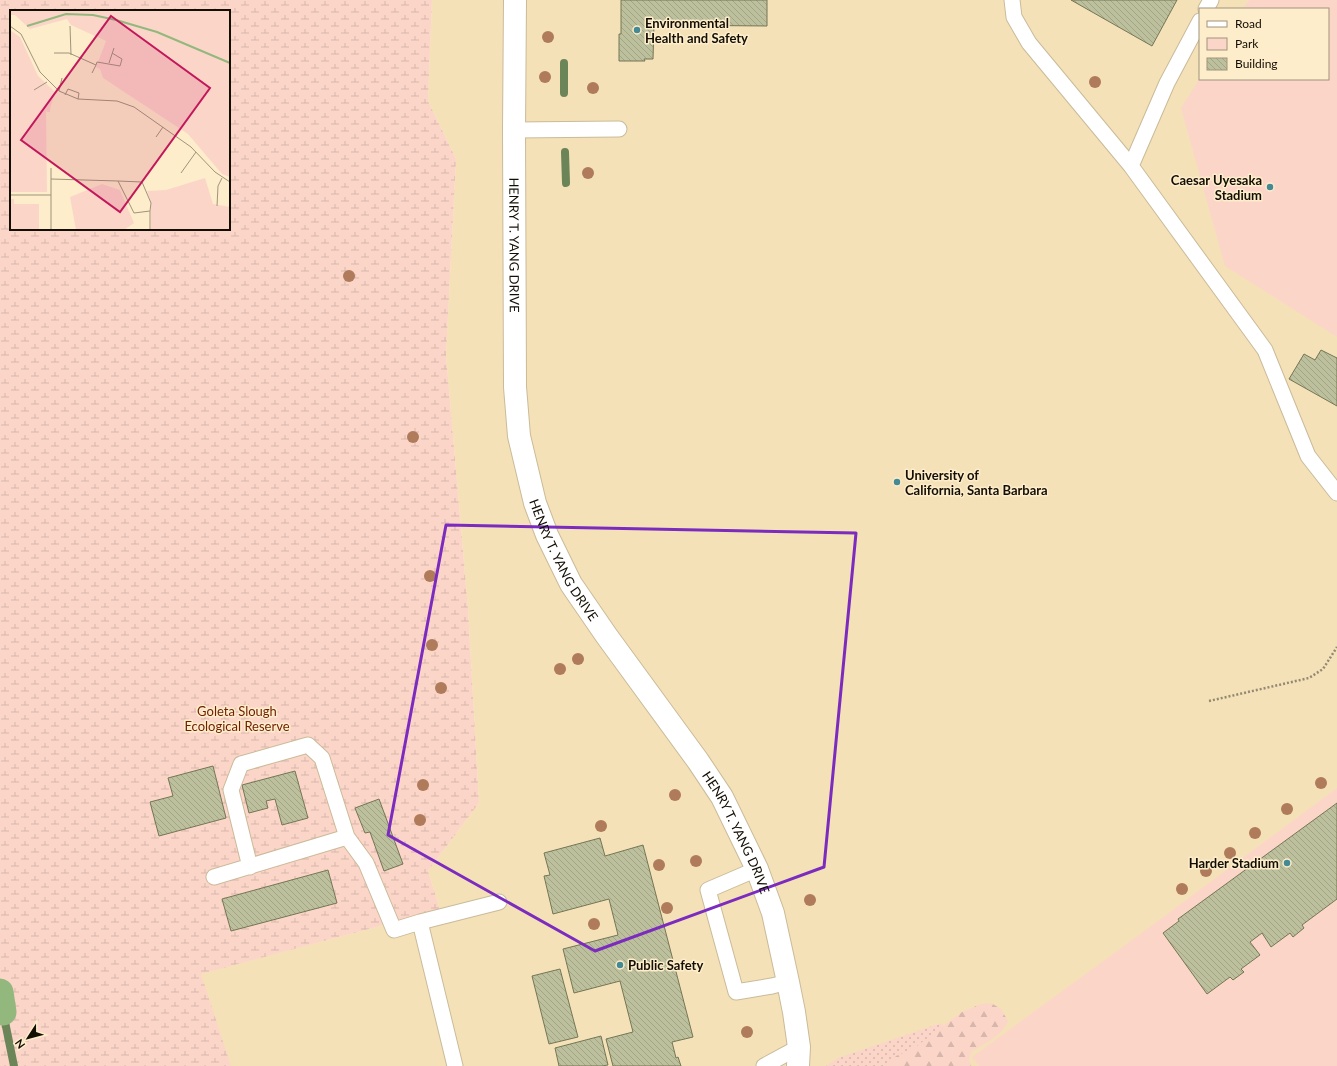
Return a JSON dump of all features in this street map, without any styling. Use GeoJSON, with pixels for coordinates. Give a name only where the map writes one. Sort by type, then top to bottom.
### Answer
{"type":"FeatureCollection","features":[{"type":"Feature","properties":{"kind":"street","name":"HENRY T. YANG DRIVE"},"geometry":{"type":"LineString","coordinates":[[515,0],[515,387],[519,436],[535,503],[547,535],[571,584],[606,635],[698,761],[722,797],[757,869],[773,913],[794,1012],[798,1057]]}},
{"type":"Feature","properties":{"kind":"lane"},"geometry":{"type":"LineString","coordinates":[[1012,0],[1014,17],[1029,43],[1131,166],[1265,350],[1308,456],[1337,493]]}},
{"type":"Feature","properties":{"kind":"lane"},"geometry":{"type":"LineString","coordinates":[[1131,166],[1167,83],[1199,23]]}},
{"type":"Feature","properties":{"kind":"lane"},"geometry":{"type":"LineString","coordinates":[[514,130],[619,129]]}},
{"type":"Feature","properties":{"kind":"lane"},"geometry":{"type":"LineString","coordinates":[[250,867],[231,790],[241,764],[308,746],[322,758],[347,838],[366,863],[394,930],[499,902]]}},
{"type":"Feature","properties":{"kind":"lane"},"geometry":{"type":"LineString","coordinates":[[214,877],[347,838]]}},
{"type":"Feature","properties":{"kind":"lane"},"geometry":{"type":"LineString","coordinates":[[757,869],[708,890],[736,992],[788,982]]}},
{"type":"Feature","properties":{"kind":"lane"},"geometry":{"type":"LineString","coordinates":[[420,922],[455,1066]]}},
{"type":"Feature","properties":{"kind":"lane"},"geometry":{"type":"LineString","coordinates":[[764,1066],[798,1057]]}},
{"type":"Feature","properties":{"kind":"path"},"geometry":{"type":"LineString","coordinates":[[1209,701],[1309,678],[1323,668],[1337,647]]}},
{"type":"Feature","properties":{"kind":"highlighted area"},"geometry":{"type":"Polygon","coordinates":[[[446,525],[856,533],[824,867],[595,951],[388,835],[446,525]]]}},
{"type":"Feature","properties":{"kind":"shaded area","name":"University of California, Santa Barbara"},"geometry":{"type":"Polygon","coordinates":[[[432,0],[1337,0],[1337,1066],[0,1066],[0,1027],[440,910],[428,871],[479,803],[468,609],[446,355],[456,159],[428,101],[432,0]]]}},
{"type":"Feature","properties":{"kind":"green space","name":"Goleta Slough Ecological Reserve"},"geometry":{"type":"Polygon","coordinates":[[[0,0],[432,0],[428,101],[456,159],[446,355],[468,609],[479,803],[428,871],[440,910],[201,974],[231,1066],[0,1066],[0,0]]]}},
{"type":"Feature","properties":{"kind":"green space","name":"Caesar Uyesaka Stadium"},"geometry":{"type":"Polygon","coordinates":[[[1249,0],[1337,0],[1337,337],[1225,266],[1181,108],[1199,80],[1329,80],[1329,8],[1244,8],[1249,0]]]}},
{"type":"Feature","properties":{"kind":"green space","name":"Harder Stadium"},"geometry":{"type":"Polygon","coordinates":[[[1337,788],[1337,1066],[979,1066],[972,1057],[1135,938],[1337,788]]]}},
{"type":"Feature","properties":{"kind":"green space"},"geometry":{"type":"Polygon","coordinates":[[[991,1003],[1001,1009],[1008,1021],[1002,1031],[987,1043],[971,1052],[969,1060],[971,1066],[888,1066],[896,1056],[913,1049],[962,1012],[981,1004],[991,1003]]]}},
{"type":"Feature","properties":{"kind":"green space"},"geometry":{"type":"Polygon","coordinates":[[[941,1023],[972,1066],[826,1066],[838,1058],[941,1023]]]}},
{"type":"Feature","properties":{"kind":"building","name":"Environmental Health and Safety"},"geometry":{"type":"Polygon","coordinates":[[[621,0],[767,0],[767,26],[654,25],[653,59],[644,59],[645,61],[619,61],[621,0]]]}},
{"type":"Feature","properties":{"kind":"building"},"geometry":{"type":"Polygon","coordinates":[[[1071,0],[1177,0],[1152,46],[1071,0]]]}},
{"type":"Feature","properties":{"kind":"building"},"geometry":{"type":"Polygon","coordinates":[[[1321,350],[1337,358],[1337,406],[1289,379],[1304,354],[1315,360],[1321,350]]]}},
{"type":"Feature","properties":{"kind":"building"},"geometry":{"type":"Polygon","coordinates":[[[213,766],[226,818],[159,836],[150,802],[173,796],[168,778],[213,766]]]}},
{"type":"Feature","properties":{"kind":"building"},"geometry":{"type":"Polygon","coordinates":[[[295,771],[308,818],[282,825],[275,799],[266,801],[268,808],[249,813],[242,785],[295,771]]]}},
{"type":"Feature","properties":{"kind":"building"},"geometry":{"type":"Polygon","coordinates":[[[379,799],[403,864],[384,871],[370,832],[365,833],[355,808],[379,799]]]}},
{"type":"Feature","properties":{"kind":"building"},"geometry":{"type":"Polygon","coordinates":[[[1337,803],[1337,899],[1302,925],[1304,928],[1293,937],[1290,933],[1271,947],[1262,933],[1250,942],[1260,955],[1241,969],[1244,972],[1233,980],[1230,977],[1207,994],[1163,933],[1179,921],[1178,919],[1337,803]]]}},
{"type":"Feature","properties":{"kind":"building","name":"Public Safety"},"geometry":{"type":"Polygon","coordinates":[[[600,838],[605,856],[643,845],[693,1037],[672,1042],[676,1058],[678,1057],[681,1066],[613,1066],[606,1039],[633,1032],[620,981],[574,993],[563,949],[618,935],[609,899],[553,914],[544,876],[550,875],[544,853],[600,838]]]}},
{"type":"Feature","properties":{"kind":"building"},"geometry":{"type":"Polygon","coordinates":[[[328,870],[337,903],[231,931],[222,899],[328,870]]]}},
{"type":"Feature","properties":{"kind":"building"},"geometry":{"type":"Polygon","coordinates":[[[560,969],[578,1037],[549,1044],[532,976],[560,969]]]}},
{"type":"Feature","properties":{"kind":"building"},"geometry":{"type":"Polygon","coordinates":[[[601,1036],[608,1065],[559,1066],[555,1048],[601,1036]]]}},
{"type":"Feature","properties":{"kind":"waterway"},"geometry":{"type":"LineString","coordinates":[[564,63],[564,93]]}},
{"type":"Feature","properties":{"kind":"waterway"},"geometry":{"type":"LineString","coordinates":[[565,152],[566,183]]}},
{"type":"Feature","properties":{"kind":"waterway"},"geometry":{"type":"LineString","coordinates":[[0,992],[3,1012]]}},
{"type":"Feature","properties":{"kind":"waterway"},"geometry":{"type":"LineString","coordinates":[[3,1012],[14,1066]]}},
{"type":"Feature","properties":{"kind":"place","name":"Environmental Health and Safety"},"geometry":{"type":"Point","coordinates":[637,30]}},
{"type":"Feature","properties":{"kind":"place","name":"Caesar Uyesaka Stadium"},"geometry":{"type":"Point","coordinates":[1270,187]}},
{"type":"Feature","properties":{"kind":"place","name":"University of California, Santa Barbara"},"geometry":{"type":"Point","coordinates":[897,482]}},
{"type":"Feature","properties":{"kind":"place","name":"Harder Stadium"},"geometry":{"type":"Point","coordinates":[1287,863]}},
{"type":"Feature","properties":{"kind":"place","name":"Public Safety"},"geometry":{"type":"Point","coordinates":[620,965]}}]}
